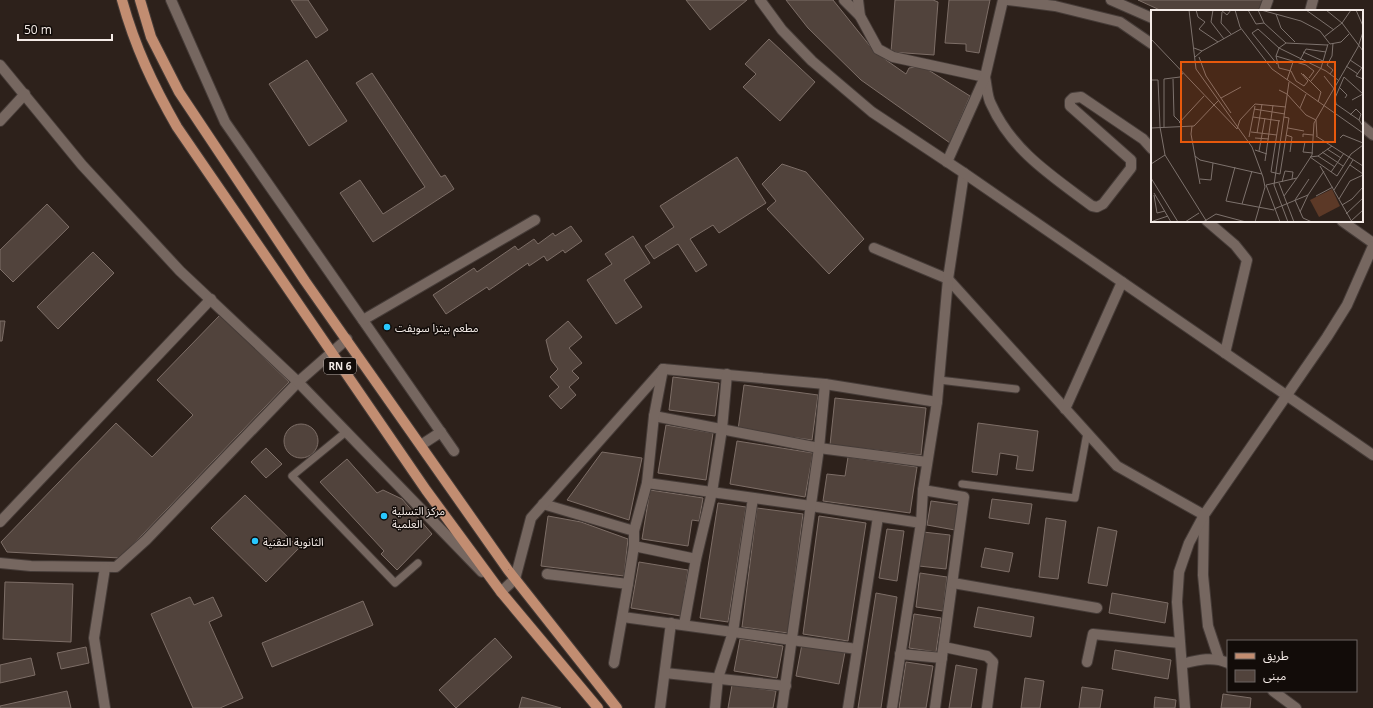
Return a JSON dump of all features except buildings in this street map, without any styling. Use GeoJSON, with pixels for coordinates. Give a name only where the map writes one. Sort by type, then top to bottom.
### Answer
{"type":"FeatureCollection","features":[{"type":"Feature","properties":{"kind":"main road","name":"RN 6"},"geometry":{"type":"LineString","coordinates":[[122,0],[142,61],[170,114],[426,490],[501,592],[598,708]]}},
{"type":"Feature","properties":{"kind":"main road","name":"RN 6"},"geometry":{"type":"LineString","coordinates":[[140,0],[151,37],[179,92],[305,281],[515,579],[617,708]]}},
{"type":"Feature","properties":{"kind":"street"},"geometry":{"type":"LineString","coordinates":[[171,0],[225,122],[454,451]]}},
{"type":"Feature","properties":{"kind":"street"},"geometry":{"type":"LineString","coordinates":[[760,0],[782,30],[812,61],[872,112],[964,173],[1373,455]]}},
{"type":"Feature","properties":{"kind":"street"},"geometry":{"type":"LineString","coordinates":[[844,0],[860,16],[878,49],[893,57],[985,77]]}},
{"type":"Feature","properties":{"kind":"street"},"geometry":{"type":"LineString","coordinates":[[858,0],[860,16]]}},
{"type":"Feature","properties":{"kind":"street"},"geometry":{"type":"LineString","coordinates":[[947,162],[985,77],[1003,0]]}},
{"type":"Feature","properties":{"kind":"street"},"geometry":{"type":"LineString","coordinates":[[1008,0],[1055,6],[1120,22],[1151,43]]}},
{"type":"Feature","properties":{"kind":"street"},"geometry":{"type":"LineString","coordinates":[[1110,0],[1151,18]]}},
{"type":"Feature","properties":{"kind":"street"},"geometry":{"type":"LineString","coordinates":[[1264,10],[1268,0]]}},
{"type":"Feature","properties":{"kind":"street"},"geometry":{"type":"LineString","coordinates":[[1310,10],[1313,0]]}},
{"type":"Feature","properties":{"kind":"street"},"geometry":{"type":"LineString","coordinates":[[0,65],[82,165],[180,271],[298,382],[501,592],[515,579],[531,518],[663,369]]}},
{"type":"Feature","properties":{"kind":"street"},"geometry":{"type":"LineString","coordinates":[[985,77],[990,103],[1009,134],[1033,162],[1092,206],[1097,207],[1103,204],[1131,168],[1132,164],[1130,160],[1097,129],[1070,106],[1070,101],[1076,96],[1081,97],[1143,139],[1151,148]]}},
{"type":"Feature","properties":{"kind":"street"},"geometry":{"type":"LineString","coordinates":[[0,121],[25,94]]}},
{"type":"Feature","properties":{"kind":"street"},"geometry":{"type":"LineString","coordinates":[[1363,127],[1373,135]]}},
{"type":"Feature","properties":{"kind":"street"},"geometry":{"type":"LineString","coordinates":[[1143,139],[1151,133]]}},
{"type":"Feature","properties":{"kind":"street"},"geometry":{"type":"LineString","coordinates":[[892,708],[937,402],[948,278],[964,173]]}},
{"type":"Feature","properties":{"kind":"street"},"geometry":{"type":"LineString","coordinates":[[363,320],[535,220]]}},
{"type":"Feature","properties":{"kind":"street"},"geometry":{"type":"LineString","coordinates":[[1208,222],[1235,245],[1247,260],[1225,353]]}},
{"type":"Feature","properties":{"kind":"street"},"geometry":{"type":"LineString","coordinates":[[1343,222],[1373,243]]}},
{"type":"Feature","properties":{"kind":"street"},"geometry":{"type":"LineString","coordinates":[[1185,708],[1177,602],[1179,572],[1189,543],[1204,516],[1327,337],[1347,305],[1373,246]]}},
{"type":"Feature","properties":{"kind":"street"},"geometry":{"type":"LineString","coordinates":[[874,248],[948,278],[1117,466],[1204,516]]}},
{"type":"Feature","properties":{"kind":"street"},"geometry":{"type":"LineString","coordinates":[[1065,409],[1122,282]]}},
{"type":"Feature","properties":{"kind":"street"},"geometry":{"type":"LineString","coordinates":[[0,522],[211,300]]}},
{"type":"Feature","properties":{"kind":"street"},"geometry":{"type":"LineString","coordinates":[[0,563],[31,566],[116,567],[146,540],[298,382],[347,340]]}},
{"type":"Feature","properties":{"kind":"street"},"geometry":{"type":"LineString","coordinates":[[663,369],[825,384],[937,402]]}},
{"type":"Feature","properties":{"kind":"street"},"geometry":{"type":"LineString","coordinates":[[614,663],[634,546],[634,531],[647,483],[654,416],[663,369]]}},
{"type":"Feature","properties":{"kind":"street"},"geometry":{"type":"LineString","coordinates":[[684,625],[696,559],[712,492],[722,429],[727,374]]}},
{"type":"Feature","properties":{"kind":"street"},"geometry":{"type":"LineString","coordinates":[[782,708],[820,448],[825,384]]}},
{"type":"Feature","properties":{"kind":"street"},"geometry":{"type":"LineString","coordinates":[[654,416],[820,448],[927,462]]}},
{"type":"Feature","properties":{"kind":"street"},"geometry":{"type":"LineString","coordinates":[[421,445],[441,432]]}},
{"type":"Feature","properties":{"kind":"street"},"geometry":{"type":"LineString","coordinates":[[647,483],[920,523]]}},
{"type":"Feature","properties":{"kind":"street"},"geometry":{"type":"LineString","coordinates":[[923,490],[964,497],[954,583],[935,708]]}},
{"type":"Feature","properties":{"kind":"street"},"geometry":{"type":"LineString","coordinates":[[715,708],[718,678],[733,632],[753,498]]}},
{"type":"Feature","properties":{"kind":"street"},"geometry":{"type":"LineString","coordinates":[[543,504],[634,531]]}},
{"type":"Feature","properties":{"kind":"street"},"geometry":{"type":"LineString","coordinates":[[1182,664],[1200,660],[1223,661],[1208,626],[1203,575],[1204,516]]}},
{"type":"Feature","properties":{"kind":"street"},"geometry":{"type":"LineString","coordinates":[[848,708],[878,517]]}},
{"type":"Feature","properties":{"kind":"street"},"geometry":{"type":"LineString","coordinates":[[634,546],[696,559]]}},
{"type":"Feature","properties":{"kind":"street"},"geometry":{"type":"LineString","coordinates":[[105,568],[94,638],[105,708]]}},
{"type":"Feature","properties":{"kind":"street"},"geometry":{"type":"LineString","coordinates":[[547,574],[628,584]]}},
{"type":"Feature","properties":{"kind":"street"},"geometry":{"type":"LineString","coordinates":[[954,583],[1097,608]]}},
{"type":"Feature","properties":{"kind":"street"},"geometry":{"type":"LineString","coordinates":[[623,617],[858,649]]}},
{"type":"Feature","properties":{"kind":"street"},"geometry":{"type":"LineString","coordinates":[[660,708],[671,623]]}},
{"type":"Feature","properties":{"kind":"street"},"geometry":{"type":"LineString","coordinates":[[1087,662],[1093,634],[1180,643]]}},
{"type":"Feature","properties":{"kind":"street"},"geometry":{"type":"LineString","coordinates":[[944,647],[987,656],[993,662],[987,708]]}},
{"type":"Feature","properties":{"kind":"street"},"geometry":{"type":"LineString","coordinates":[[900,654],[942,658]]}},
{"type":"Feature","properties":{"kind":"street"},"geometry":{"type":"LineString","coordinates":[[664,673],[786,686]]}},
{"type":"Feature","properties":{"kind":"street"},"geometry":{"type":"LineString","coordinates":[[1274,692],[1296,708]]}},
{"type":"Feature","properties":{"kind":"lane"},"geometry":{"type":"LineString","coordinates":[[939,380],[1016,389]]}},
{"type":"Feature","properties":{"kind":"lane"},"geometry":{"type":"LineString","coordinates":[[346,432],[292,476],[395,583],[418,563]]}},
{"type":"Feature","properties":{"kind":"lane"},"geometry":{"type":"LineString","coordinates":[[962,484],[1075,498],[1087,433]]}},
{"type":"Feature","properties":{"kind":"place","name":"مطعم بيتزا سويفت"},"geometry":{"type":"Point","coordinates":[387,327]}},
{"type":"Feature","properties":{"kind":"place","name":"مركز التسلية العلمية"},"geometry":{"type":"Point","coordinates":[384,516]}},
{"type":"Feature","properties":{"kind":"place","name":"الثانوية التقنية"},"geometry":{"type":"Point","coordinates":[255,541]}}]}
